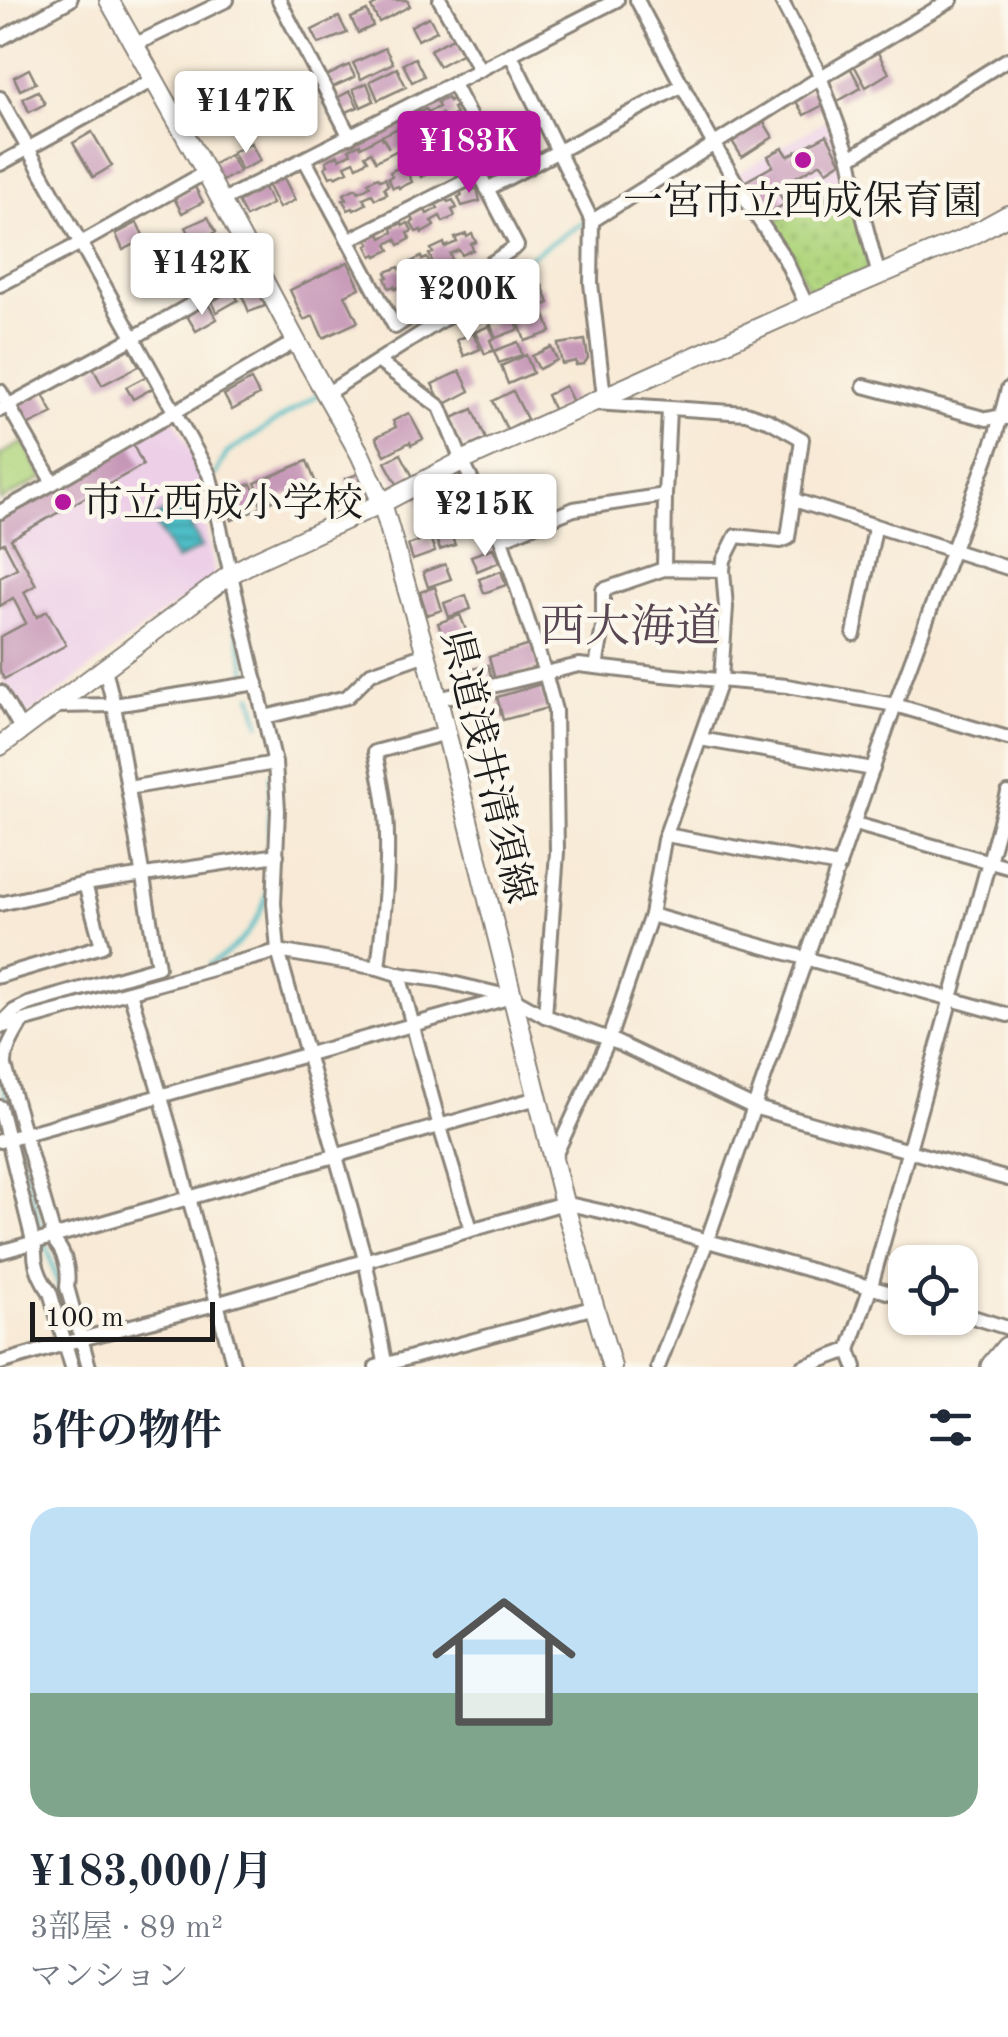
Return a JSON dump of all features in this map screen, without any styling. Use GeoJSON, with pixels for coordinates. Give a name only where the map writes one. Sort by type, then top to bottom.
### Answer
{"type":"FeatureCollection","features":[{"type":"Feature","properties":{"kind":"highway"},"geometry":{"type":"LineString","coordinates":[[994,1367],[1008,1350]]}},
{"type":"Feature","properties":{"kind":"main road","name":"県道浅井清須線"},"geometry":{"type":"LineString","coordinates":[[109,0],[360,454],[382,504],[438,698],[552,1160],[612,1367]]}},
{"type":"Feature","properties":{"kind":"main road"},"geometry":{"type":"LineString","coordinates":[[0,746],[231,574],[257,560],[382,504],[462,460],[968,237],[1008,215]]}},
{"type":"Feature","properties":{"kind":"street"},"geometry":{"type":"LineString","coordinates":[[0,38],[70,0]]}},
{"type":"Feature","properties":{"kind":"street"},"geometry":{"type":"LineString","coordinates":[[134,45],[227,0]]}},
{"type":"Feature","properties":{"kind":"street"},"geometry":{"type":"LineString","coordinates":[[278,0],[350,137]]}},
{"type":"Feature","properties":{"kind":"street"},"geometry":{"type":"LineString","coordinates":[[440,0],[480,70]]}},
{"type":"Feature","properties":{"kind":"street"},"geometry":{"type":"LineString","coordinates":[[221,201],[617,0]]}},
{"type":"Feature","properties":{"kind":"street"},"geometry":{"type":"LineString","coordinates":[[637,0],[749,205],[785,258],[806,306]]}},
{"type":"Feature","properties":{"kind":"street"},"geometry":{"type":"LineString","coordinates":[[782,0],[819,74],[850,158],[879,276]]}},
{"type":"Feature","properties":{"kind":"street"},"geometry":{"type":"LineString","coordinates":[[590,216],[819,74],[951,0]]}},
{"type":"Feature","properties":{"kind":"street"},"geometry":{"type":"LineString","coordinates":[[511,55],[590,216],[598,400],[746,413],[802,439],[788,538],[781,541],[736,536],[724,560],[726,607],[721,679],[666,835],[651,915],[609,1040],[552,1160]]}},
{"type":"Feature","properties":{"kind":"street"},"geometry":{"type":"LineString","coordinates":[[850,158],[1008,59]]}},
{"type":"Feature","properties":{"kind":"street"},"geometry":{"type":"LineString","coordinates":[[0,164],[153,80]]}},
{"type":"Feature","properties":{"kind":"street"},"geometry":{"type":"LineString","coordinates":[[349,240],[495,166],[453,84]]}},
{"type":"Feature","properties":{"kind":"street"},"geometry":{"type":"LineString","coordinates":[[486,189],[683,85]]}},
{"type":"Feature","properties":{"kind":"street"},"geometry":{"type":"LineString","coordinates":[[0,98],[208,474],[215,496],[276,763],[274,903],[278,951],[365,1259],[383,1366],[594,1307]]}},
{"type":"Feature","properties":{"kind":"street"},"geometry":{"type":"LineString","coordinates":[[305,160],[395,327],[517,246],[479,174]]}},
{"type":"Feature","properties":{"kind":"street"},"geometry":{"type":"LineString","coordinates":[[0,285],[206,172]]}},
{"type":"Feature","properties":{"kind":"street"},"geometry":{"type":"LineString","coordinates":[[4,408],[256,267]]}},
{"type":"Feature","properties":{"kind":"street"},"geometry":{"type":"LineString","coordinates":[[324,390],[379,362],[503,280]]}},
{"type":"Feature","properties":{"kind":"street"},"geometry":{"type":"LineString","coordinates":[[0,512],[296,341]]}},
{"type":"Feature","properties":{"kind":"street"},"geometry":{"type":"LineString","coordinates":[[379,362],[440,406],[501,540],[545,673],[554,710],[557,852],[546,1016]]}},
{"type":"Feature","properties":{"kind":"street"},"geometry":{"type":"LineString","coordinates":[[864,386],[987,419],[1004,418]]}},
{"type":"Feature","properties":{"kind":"street"},"geometry":{"type":"LineString","coordinates":[[658,1367],[708,1241],[895,705],[1004,418],[1008,389]]}},
{"type":"Feature","properties":{"kind":"street"},"geometry":{"type":"LineString","coordinates":[[0,391],[4,408],[53,484]]}},
{"type":"Feature","properties":{"kind":"street"},"geometry":{"type":"LineString","coordinates":[[664,569],[669,409]]}},
{"type":"Feature","properties":{"kind":"street"},"geometry":{"type":"LineString","coordinates":[[501,540],[574,509],[664,495]]}},
{"type":"Feature","properties":{"kind":"street"},"geometry":{"type":"LineString","coordinates":[[794,500],[1008,568]]}},
{"type":"Feature","properties":{"kind":"street"},"geometry":{"type":"LineString","coordinates":[[854,634],[875,528]]}},
{"type":"Feature","properties":{"kind":"street"},"geometry":{"type":"LineString","coordinates":[[596,667],[603,627],[603,590],[664,569],[723,570]]}},
{"type":"Feature","properties":{"kind":"street"},"geometry":{"type":"LineString","coordinates":[[265,717],[346,697],[371,673],[426,654]]}},
{"type":"Feature","properties":{"kind":"street"},"geometry":{"type":"LineString","coordinates":[[438,698],[578,665],[788,686],[895,705],[1008,738]]}},
{"type":"Feature","properties":{"kind":"street"},"geometry":{"type":"LineString","coordinates":[[8,1025],[131,985],[158,967],[105,669]]}},
{"type":"Feature","properties":{"kind":"street"},"geometry":{"type":"LineString","coordinates":[[55,706],[114,706],[257,683]]}},
{"type":"Feature","properties":{"kind":"street"},"geometry":{"type":"LineString","coordinates":[[0,692],[22,730]]}},
{"type":"Feature","properties":{"kind":"street"},"geometry":{"type":"LineString","coordinates":[[378,968],[387,837],[375,752],[447,733]]}},
{"type":"Feature","properties":{"kind":"street"},"geometry":{"type":"LineString","coordinates":[[700,739],[873,769]]}},
{"type":"Feature","properties":{"kind":"street"},"geometry":{"type":"LineString","coordinates":[[128,788],[276,763]]}},
{"type":"Feature","properties":{"kind":"street"},"geometry":{"type":"LineString","coordinates":[[855,1367],[849,1350],[1008,793]]}},
{"type":"Feature","properties":{"kind":"street"},"geometry":{"type":"LineString","coordinates":[[855,824],[1008,867]]}},
{"type":"Feature","properties":{"kind":"street"},"geometry":{"type":"LineString","coordinates":[[666,835],[840,866]]}},
{"type":"Feature","properties":{"kind":"street"},"geometry":{"type":"LineString","coordinates":[[0,904],[86,884],[277,856]]}},
{"type":"Feature","properties":{"kind":"street"},"geometry":{"type":"LineString","coordinates":[[0,976],[102,946],[86,884]]}},
{"type":"Feature","properties":{"kind":"street"},"geometry":{"type":"LineString","coordinates":[[651,915],[1008,1015]]}},
{"type":"Feature","properties":{"kind":"street"},"geometry":{"type":"LineString","coordinates":[[89,1367],[43,1282],[35,1256],[44,1238],[12,1137],[4,1058],[14,1010],[278,951],[510,997],[754,1108],[1008,1179]]}},
{"type":"Feature","properties":{"kind":"street"},"geometry":{"type":"LineString","coordinates":[[399,974],[471,1229]]}},
{"type":"Feature","properties":{"kind":"street"},"geometry":{"type":"LineString","coordinates":[[131,985],[234,1367]]}},
{"type":"Feature","properties":{"kind":"street"},"geometry":{"type":"LineString","coordinates":[[12,1137],[510,997]]}},
{"type":"Feature","properties":{"kind":"street"},"geometry":{"type":"LineString","coordinates":[[0,1252],[537,1098]]}},
{"type":"Feature","properties":{"kind":"street"},"geometry":{"type":"LineString","coordinates":[[0,1107],[44,1238],[69,1274],[72,1367]]}},
{"type":"Feature","properties":{"kind":"street"},"geometry":{"type":"LineString","coordinates":[[0,1363],[564,1203],[888,1292]]}},
{"type":"Feature","properties":{"kind":"street"},"geometry":{"type":"LineString","coordinates":[[978,1319],[1008,1327]]}},
{"type":"Feature","properties":{"kind":"street"},"geometry":{"type":"LineString","coordinates":[[803,1367],[849,1350]]}},
{"type":"Feature","properties":{"kind":"shaded area"},"geometry":{"type":"Polygon","coordinates":[[[831,117],[847,186],[766,222],[737,174],[831,117]]]}},
{"type":"Feature","properties":{"kind":"shaded area"},"geometry":{"type":"Polygon","coordinates":[[[173,417],[205,474],[206,531],[216,580],[159,616],[24,719],[0,676],[0,519],[173,417]]]}},
{"type":"Feature","properties":{"kind":"green space"},"geometry":{"type":"Polygon","coordinates":[[[848,188],[871,270],[811,295],[772,222],[848,188]]]}},
{"type":"Feature","properties":{"kind":"green space"},"geometry":{"type":"Polygon","coordinates":[[[24,442],[43,478],[0,501],[0,455],[24,442]]]}},
{"type":"Feature","properties":{"kind":"water"},"geometry":{"type":"Polygon","coordinates":[[[179,504],[202,547],[176,561],[153,519],[179,504]]]}},
{"type":"Feature","properties":{"kind":"building"},"geometry":{"type":"Polygon","coordinates":[[[384,0],[407,0],[410,6],[379,22],[371,7],[384,0]]]}},
{"type":"Feature","properties":{"kind":"building"},"geometry":{"type":"Polygon","coordinates":[[[367,11],[373,26],[358,33],[351,18],[367,11]]]}},
{"type":"Feature","properties":{"kind":"building"},"geometry":{"type":"Polygon","coordinates":[[[339,17],[347,33],[319,44],[312,30],[339,17]]]}},
{"type":"Feature","properties":{"kind":"building"},"geometry":{"type":"Polygon","coordinates":[[[429,17],[437,31],[418,40],[411,26],[429,17]]]}},
{"type":"Feature","properties":{"kind":"building"},"geometry":{"type":"Polygon","coordinates":[[[455,37],[463,53],[439,66],[430,50],[455,37]]]}},
{"type":"Feature","properties":{"kind":"building"},"geometry":{"type":"Polygon","coordinates":[[[385,48],[393,63],[361,79],[353,63],[385,48]]]}},
{"type":"Feature","properties":{"kind":"building"},"geometry":{"type":"Polygon","coordinates":[[[877,51],[889,73],[866,87],[854,65],[877,51]]]}},
{"type":"Feature","properties":{"kind":"building"},"geometry":{"type":"Polygon","coordinates":[[[415,58],[424,76],[412,82],[403,64],[415,58]]]}},
{"type":"Feature","properties":{"kind":"building"},"geometry":{"type":"Polygon","coordinates":[[[349,65],[355,77],[333,87],[327,76],[349,65]]]}},
{"type":"Feature","properties":{"kind":"building"},"geometry":{"type":"Polygon","coordinates":[[[850,67],[861,88],[838,101],[826,79],[850,67]]]}},
{"type":"Feature","properties":{"kind":"building"},"geometry":{"type":"Polygon","coordinates":[[[397,68],[406,87],[378,100],[370,81],[397,68]]]}},
{"type":"Feature","properties":{"kind":"building"},"geometry":{"type":"Polygon","coordinates":[[[29,69],[36,83],[20,90],[14,77],[29,69]]]}},
{"type":"Feature","properties":{"kind":"building"},"geometry":{"type":"Polygon","coordinates":[[[367,83],[374,101],[361,107],[353,89],[367,83]]]}},
{"type":"Feature","properties":{"kind":"building"},"geometry":{"type":"Polygon","coordinates":[[[818,86],[827,103],[804,115],[794,98],[818,86]]]}},
{"type":"Feature","properties":{"kind":"building"},"geometry":{"type":"Polygon","coordinates":[[[38,91],[45,104],[29,112],[23,98],[38,91]]]}},
{"type":"Feature","properties":{"kind":"building"},"geometry":{"type":"Polygon","coordinates":[[[350,91],[358,107],[344,113],[337,98],[350,91]]]}},
{"type":"Feature","properties":{"kind":"building"},"geometry":{"type":"Polygon","coordinates":[[[454,98],[456,114],[445,120],[442,114],[432,119],[435,124],[417,131],[421,138],[376,161],[371,152],[365,155],[368,160],[357,166],[354,161],[345,165],[348,171],[330,177],[326,161],[338,155],[340,159],[351,153],[349,149],[381,136],[389,148],[382,136],[416,119],[414,115],[439,107],[437,103],[454,98]]]}},
{"type":"Feature","properties":{"kind":"building"},"geometry":{"type":"Polygon","coordinates":[[[762,119],[773,137],[742,157],[730,138],[762,119]]]}},
{"type":"Feature","properties":{"kind":"building"},"geometry":{"type":"Polygon","coordinates":[[[92,132],[112,166],[93,177],[73,143],[92,132]]]}},
{"type":"Feature","properties":{"kind":"building"},"geometry":{"type":"Polygon","coordinates":[[[473,132],[475,148],[463,153],[460,148],[451,152],[454,158],[436,164],[432,148],[458,140],[456,136],[473,132]]]}},
{"type":"Feature","properties":{"kind":"building"},"geometry":{"type":"Polygon","coordinates":[[[827,135],[841,162],[827,171],[821,163],[776,188],[785,204],[765,215],[746,181],[773,166],[768,156],[783,148],[788,156],[827,135]]]}},
{"type":"Feature","properties":{"kind":"building"},"geometry":{"type":"Polygon","coordinates":[[[251,143],[260,161],[241,170],[232,152],[251,143]]]}},
{"type":"Feature","properties":{"kind":"building"},"geometry":{"type":"Polygon","coordinates":[[[230,155],[239,172],[218,183],[210,166],[230,155]]]}},
{"type":"Feature","properties":{"kind":"building"},"geometry":{"type":"Polygon","coordinates":[[[423,155],[430,155],[432,171],[421,177],[418,171],[409,176],[412,182],[393,188],[388,178],[392,176],[390,172],[402,166],[404,170],[423,155]]]}},
{"type":"Feature","properties":{"kind":"building"},"geometry":{"type":"Polygon","coordinates":[[[283,176],[295,200],[279,208],[267,184],[283,176]]]}},
{"type":"Feature","properties":{"kind":"building"},"geometry":{"type":"Polygon","coordinates":[[[378,177],[385,178],[387,194],[375,199],[372,194],[363,198],[366,204],[348,210],[344,194],[356,188],[359,192],[378,177]]]}},
{"type":"Feature","properties":{"kind":"building"},"geometry":{"type":"Polygon","coordinates":[[[471,186],[473,190],[477,188],[480,201],[462,206],[460,192],[471,186]]]}},
{"type":"Feature","properties":{"kind":"building"},"geometry":{"type":"Polygon","coordinates":[[[195,187],[203,202],[182,213],[174,198],[195,187]]]}},
{"type":"Feature","properties":{"kind":"building"},"geometry":{"type":"Polygon","coordinates":[[[264,188],[272,204],[246,217],[238,202],[264,188]]]}},
{"type":"Feature","properties":{"kind":"building"},"geometry":{"type":"Polygon","coordinates":[[[446,200],[453,200],[455,216],[443,222],[440,216],[431,221],[434,226],[416,232],[412,217],[425,210],[427,214],[446,200]]]}},
{"type":"Feature","properties":{"kind":"building"},"geometry":{"type":"Polygon","coordinates":[[[208,217],[216,232],[194,243],[186,227],[208,217]]]}},
{"type":"Feature","properties":{"kind":"building"},"geometry":{"type":"Polygon","coordinates":[[[137,223],[145,239],[123,250],[116,234],[137,223]]]}},
{"type":"Feature","properties":{"kind":"building"},"geometry":{"type":"Polygon","coordinates":[[[408,223],[412,231],[408,233],[410,239],[399,245],[396,239],[387,244],[390,250],[372,256],[368,240],[380,234],[382,238],[408,223]]]}},
{"type":"Feature","properties":{"kind":"building"},"geometry":{"type":"Polygon","coordinates":[[[472,234],[476,242],[471,244],[473,250],[462,255],[459,250],[450,254],[452,260],[434,265],[431,249],[457,242],[455,238],[472,234]]]}},
{"type":"Feature","properties":{"kind":"building"},"geometry":{"type":"Polygon","coordinates":[[[221,244],[228,259],[207,270],[199,255],[221,244]]]}},
{"type":"Feature","properties":{"kind":"building"},"geometry":{"type":"Polygon","coordinates":[[[421,257],[427,258],[431,266],[426,268],[429,274],[417,279],[414,273],[405,277],[408,283],[389,288],[386,272],[399,267],[401,271],[421,257]]]}},
{"type":"Feature","properties":{"kind":"building"},"geometry":{"type":"Polygon","coordinates":[[[348,262],[360,288],[345,295],[358,322],[323,338],[313,316],[304,320],[290,290],[348,262]]]}},
{"type":"Feature","properties":{"kind":"building"},"geometry":{"type":"Polygon","coordinates":[[[252,273],[265,306],[249,312],[236,281],[252,273]]]}},
{"type":"Feature","properties":{"kind":"building"},"geometry":{"type":"Polygon","coordinates":[[[230,285],[238,300],[217,312],[209,297],[230,285]]]}},
{"type":"Feature","properties":{"kind":"building"},"geometry":{"type":"Polygon","coordinates":[[[542,285],[549,303],[528,311],[521,293],[542,285]]]}},
{"type":"Feature","properties":{"kind":"building"},"geometry":{"type":"Polygon","coordinates":[[[208,304],[217,319],[196,331],[187,316],[208,304]]]}},
{"type":"Feature","properties":{"kind":"building"},"geometry":{"type":"Polygon","coordinates":[[[544,312],[551,332],[525,341],[518,321],[544,312]]]}},
{"type":"Feature","properties":{"kind":"building"},"geometry":{"type":"Polygon","coordinates":[[[513,314],[519,329],[496,338],[490,323],[513,314]]]}},
{"type":"Feature","properties":{"kind":"building"},"geometry":{"type":"Polygon","coordinates":[[[489,326],[495,338],[490,340],[494,350],[485,354],[475,332],[489,326]]]}},
{"type":"Feature","properties":{"kind":"building"},"geometry":{"type":"Polygon","coordinates":[[[473,333],[480,349],[464,356],[457,340],[473,333]]]}},
{"type":"Feature","properties":{"kind":"building"},"geometry":{"type":"Polygon","coordinates":[[[585,340],[588,358],[584,364],[562,364],[558,344],[585,340]]]}},
{"type":"Feature","properties":{"kind":"building"},"geometry":{"type":"Polygon","coordinates":[[[518,342],[522,355],[499,363],[494,351],[518,342]]]}},
{"type":"Feature","properties":{"kind":"building"},"geometry":{"type":"Polygon","coordinates":[[[551,347],[557,360],[539,369],[532,356],[551,347]]]}},
{"type":"Feature","properties":{"kind":"building"},"geometry":{"type":"Polygon","coordinates":[[[130,349],[139,366],[102,385],[93,368],[130,349]]]}},
{"type":"Feature","properties":{"kind":"building"},"geometry":{"type":"Polygon","coordinates":[[[526,355],[533,373],[508,384],[501,366],[526,355]]]}},
{"type":"Feature","properties":{"kind":"building"},"geometry":{"type":"Polygon","coordinates":[[[460,371],[470,391],[443,405],[432,384],[460,371]]]}},
{"type":"Feature","properties":{"kind":"building"},"geometry":{"type":"Polygon","coordinates":[[[147,376],[153,388],[133,399],[126,387],[147,376]]]}},
{"type":"Feature","properties":{"kind":"building"},"geometry":{"type":"Polygon","coordinates":[[[251,380],[259,395],[232,410],[224,395],[251,380]]]}},
{"type":"Feature","properties":{"kind":"building"},"geometry":{"type":"Polygon","coordinates":[[[565,386],[573,402],[554,411],[547,395],[565,386]]]}},
{"type":"Feature","properties":{"kind":"building"},"geometry":{"type":"Polygon","coordinates":[[[513,391],[527,419],[507,429],[493,401],[513,391]]]}},
{"type":"Feature","properties":{"kind":"building"},"geometry":{"type":"Polygon","coordinates":[[[42,393],[53,413],[25,427],[15,406],[42,393]]]}},
{"type":"Feature","properties":{"kind":"building"},"geometry":{"type":"Polygon","coordinates":[[[473,409],[486,439],[464,449],[450,419],[473,409]]]}},
{"type":"Feature","properties":{"kind":"building"},"geometry":{"type":"Polygon","coordinates":[[[409,413],[423,439],[385,455],[376,437],[396,427],[393,421],[409,413]]]}},
{"type":"Feature","properties":{"kind":"building"},"geometry":{"type":"Polygon","coordinates":[[[133,445],[143,465],[11,539],[36,585],[24,592],[37,617],[47,611],[66,645],[4,679],[0,671],[0,637],[26,623],[13,598],[0,606],[0,577],[17,568],[4,543],[0,545],[0,520],[133,445]]]}},
{"type":"Feature","properties":{"kind":"building"},"geometry":{"type":"Polygon","coordinates":[[[401,454],[413,477],[397,484],[385,462],[401,454]]]}},
{"type":"Feature","properties":{"kind":"building"},"geometry":{"type":"Polygon","coordinates":[[[307,461],[316,483],[271,502],[269,496],[262,499],[255,483],[307,461]]]}},
{"type":"Feature","properties":{"kind":"building"},"geometry":{"type":"Polygon","coordinates":[[[362,472],[372,495],[355,502],[345,479],[362,472]]]}},
{"type":"Feature","properties":{"kind":"building"},"geometry":{"type":"Polygon","coordinates":[[[459,474],[468,492],[426,512],[417,495],[459,474]]]}},
{"type":"Feature","properties":{"kind":"building"},"geometry":{"type":"Polygon","coordinates":[[[251,484],[262,507],[232,520],[221,497],[251,484]]]}},
{"type":"Feature","properties":{"kind":"building"},"geometry":{"type":"Polygon","coordinates":[[[446,522],[455,545],[440,550],[432,528],[446,522]]]}},
{"type":"Feature","properties":{"kind":"building"},"geometry":{"type":"Polygon","coordinates":[[[430,537],[435,552],[413,560],[408,545],[430,537]]]}},
{"type":"Feature","properties":{"kind":"building"},"geometry":{"type":"Polygon","coordinates":[[[493,548],[499,562],[477,571],[471,556],[493,548]]]}},
{"type":"Feature","properties":{"kind":"building"},"geometry":{"type":"Polygon","coordinates":[[[445,564],[451,579],[428,587],[423,572],[445,564]]]}},
{"type":"Feature","properties":{"kind":"building"},"geometry":{"type":"Polygon","coordinates":[[[501,571],[506,585],[484,593],[479,579],[501,571]]]}},
{"type":"Feature","properties":{"kind":"building"},"geometry":{"type":"Polygon","coordinates":[[[435,587],[442,610],[427,615],[420,592],[435,587]]]}},
{"type":"Feature","properties":{"kind":"building"},"geometry":{"type":"Polygon","coordinates":[[[466,595],[471,609],[449,617],[444,603],[466,595]]]}},
{"type":"Feature","properties":{"kind":"building"},"geometry":{"type":"Polygon","coordinates":[[[460,615],[466,630],[443,638],[438,623],[460,615]]]}},
{"type":"Feature","properties":{"kind":"building"},"geometry":{"type":"Polygon","coordinates":[[[533,644],[540,668],[495,680],[489,657],[533,644]]]}},
{"type":"Feature","properties":{"kind":"building"},"geometry":{"type":"Polygon","coordinates":[[[488,665],[492,680],[469,686],[465,671],[488,665]]]}},
{"type":"Feature","properties":{"kind":"building"},"geometry":{"type":"Polygon","coordinates":[[[541,684],[547,708],[503,720],[497,697],[541,684]]]}},
{"type":"Feature","properties":{"kind":"waterway"},"geometry":{"type":"LineString","coordinates":[[500,276],[588,219]]}},
{"type":"Feature","properties":{"kind":"waterway"},"geometry":{"type":"LineString","coordinates":[[215,475],[227,453],[320,393]]}},
{"type":"Feature","properties":{"kind":"waterway"},"geometry":{"type":"LineString","coordinates":[[215,534],[222,567]]}},
{"type":"Feature","properties":{"kind":"waterway"},"geometry":{"type":"LineString","coordinates":[[227,590],[247,673]]}},
{"type":"Feature","properties":{"kind":"waterway"},"geometry":{"type":"LineString","coordinates":[[252,695],[260,724]]}},
{"type":"Feature","properties":{"kind":"waterway"},"geometry":{"type":"LineString","coordinates":[[269,845],[270,775]]}},
{"type":"Feature","properties":{"kind":"waterway"},"geometry":{"type":"LineString","coordinates":[[210,964],[250,930],[262,908],[269,882]]}},
{"type":"Feature","properties":{"kind":"waterway"},"geometry":{"type":"LineString","coordinates":[[79,999],[167,975]]}},
{"type":"Feature","properties":{"kind":"waterway"},"geometry":{"type":"LineString","coordinates":[[0,1053],[8,1031]]}},
{"type":"Feature","properties":{"kind":"waterway"},"geometry":{"type":"LineString","coordinates":[[0,1075],[43,1235]]}},
{"type":"Feature","properties":{"kind":"waterway"},"geometry":{"type":"LineString","coordinates":[[46,1244],[73,1335]]}},
{"type":"Feature","properties":{"kind":"waterway"},"geometry":{"type":"LineString","coordinates":[[75,1345],[82,1367]]}},
{"type":"Feature","properties":{"kind":"place","name":"一宮市立西成保育園"},"geometry":{"type":"Point","coordinates":[803,160]}},
{"type":"Feature","properties":{"kind":"place","name":"市立西成小学校"},"geometry":{"type":"Point","coordinates":[63,502]}},
{"type":"Feature","properties":{"kind":"district","name":"西大海道"},"geometry":{"type":"Point","coordinates":[630,625]}}]}
